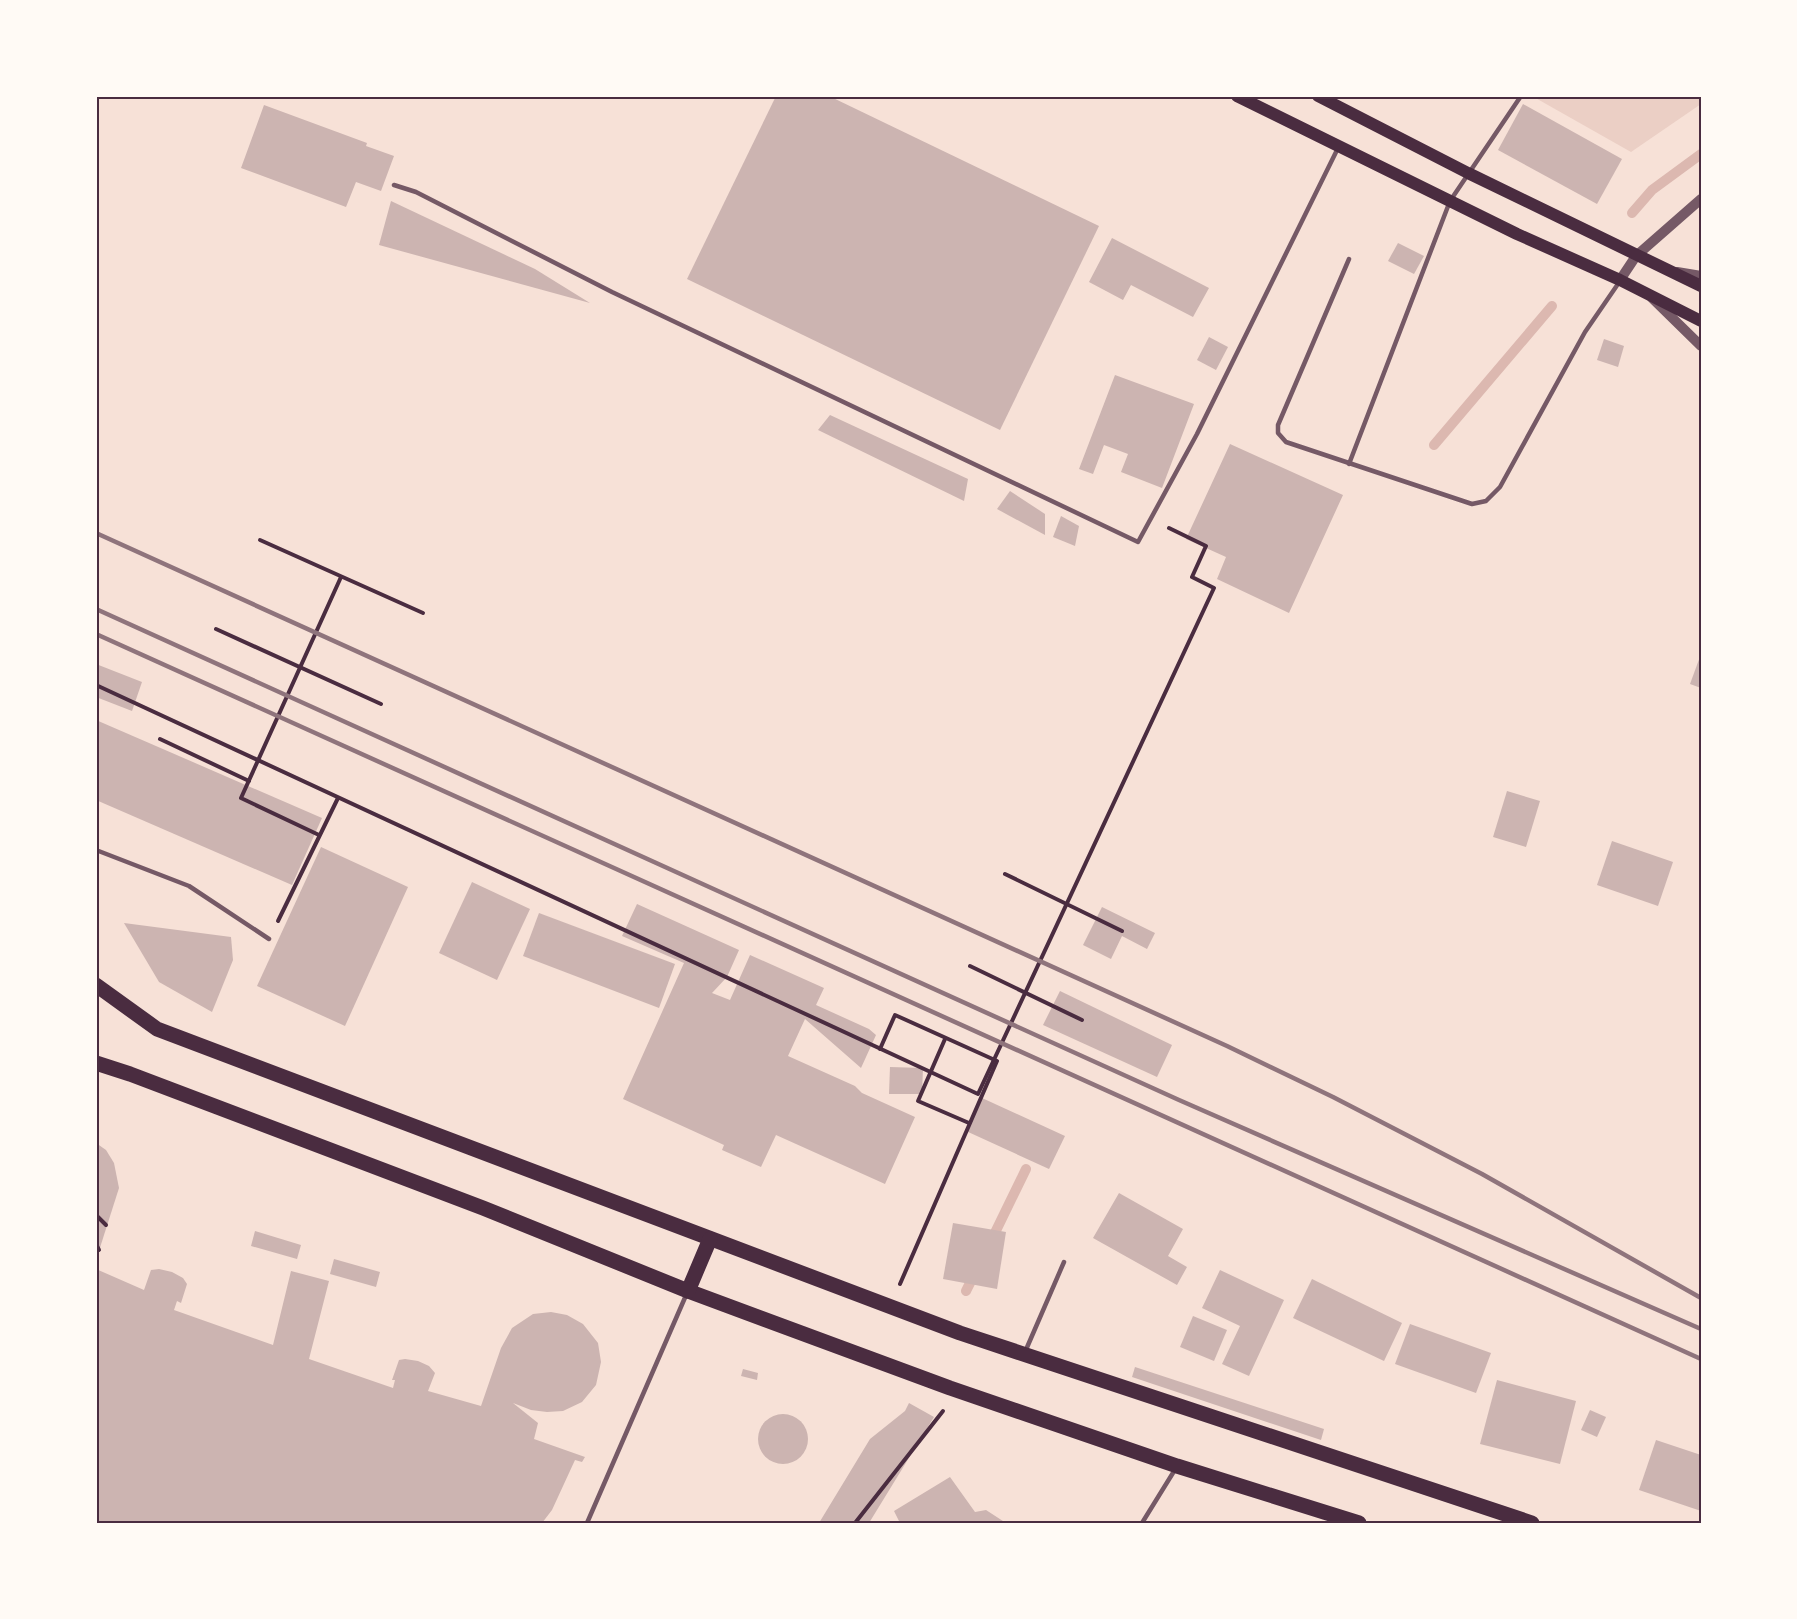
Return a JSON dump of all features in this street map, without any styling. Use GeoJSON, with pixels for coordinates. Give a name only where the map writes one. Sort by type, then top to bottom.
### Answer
{"type":"FeatureCollection","features":[{"type":"Feature","properties":{"kind":"main road"},"geometry":{"type":"LineString","coordinates":[[1238,96],[1701,321]]}},
{"type":"Feature","properties":{"kind":"main road"},"geometry":{"type":"LineString","coordinates":[[1318,96],[1468,173],[1701,286]]}},
{"type":"Feature","properties":{"kind":"main road"},"geometry":{"type":"LineString","coordinates":[[96,985],[157,1029],[960,1333],[1532,1523]]}},
{"type":"Feature","properties":{"kind":"main road"},"geometry":{"type":"LineString","coordinates":[[96,1063],[472,1204],[688,1291],[950,1388],[1178,1466],[1359,1523]]}},
{"type":"Feature","properties":{"kind":"main road"},"geometry":{"type":"LineString","coordinates":[[688,1291],[710,1239]]}},
{"type":"Feature","properties":{"kind":"street"},"geometry":{"type":"LineString","coordinates":[[1620,280],[1636,256],[1701,199]]}},
{"type":"Feature","properties":{"kind":"street"},"geometry":{"type":"LineString","coordinates":[[1665,269],[1701,276]]}},
{"type":"Feature","properties":{"kind":"street"},"geometry":{"type":"LineString","coordinates":[[1647,294],[1701,346]]}},
{"type":"Feature","properties":{"kind":"lane"},"geometry":{"type":"LineString","coordinates":[[1349,464],[1450,201],[1520,96]]}},
{"type":"Feature","properties":{"kind":"lane"},"geometry":{"type":"LineString","coordinates":[[394,185],[416,192],[612,292],[1138,542],[1202,423],[1339,146]]}},
{"type":"Feature","properties":{"kind":"lane"},"geometry":{"type":"LineString","coordinates":[[1349,259],[1278,425],[1278,433],[1286,442],[1472,504],[1486,501],[1500,487],[1584,332],[1620,280]]}},
{"type":"Feature","properties":{"kind":"lane"},"geometry":{"type":"LineString","coordinates":[[96,850],[189,886],[269,939]]}},
{"type":"Feature","properties":{"kind":"lane"},"geometry":{"type":"LineString","coordinates":[[1024,1354],[1064,1262]]}},
{"type":"Feature","properties":{"kind":"lane"},"geometry":{"type":"LineString","coordinates":[[587,1523],[688,1291]]}},
{"type":"Feature","properties":{"kind":"lane"},"geometry":{"type":"LineString","coordinates":[[1142,1523],[1178,1466]]}},
{"type":"Feature","properties":{"kind":"path"},"geometry":{"type":"LineString","coordinates":[[96,685],[978,1094],[1214,588],[1192,577],[1206,546],[1164,526]]}},
{"type":"Feature","properties":{"kind":"path"},"geometry":{"type":"LineString","coordinates":[[260,540],[423,613]]}},
{"type":"Feature","properties":{"kind":"path"},"geometry":{"type":"LineString","coordinates":[[319,835],[241,798],[341,577]]}},
{"type":"Feature","properties":{"kind":"path"},"geometry":{"type":"LineString","coordinates":[[216,629],[381,704]]}},
{"type":"Feature","properties":{"kind":"path"},"geometry":{"type":"LineString","coordinates":[[160,739],[249,781]]}},
{"type":"Feature","properties":{"kind":"path"},"geometry":{"type":"LineString","coordinates":[[269,939],[338,798]]}},
{"type":"Feature","properties":{"kind":"path"},"geometry":{"type":"LineString","coordinates":[[1005,874],[1122,932]]}},
{"type":"Feature","properties":{"kind":"path"},"geometry":{"type":"LineString","coordinates":[[970,966],[1082,1020]]}},
{"type":"Feature","properties":{"kind":"path"},"geometry":{"type":"LineString","coordinates":[[880,1049],[895,1015],[997,1061],[890,1306]]}},
{"type":"Feature","properties":{"kind":"path"},"geometry":{"type":"LineString","coordinates":[[945,1039],[918,1101],[969,1123]]}},
{"type":"Feature","properties":{"kind":"path"},"geometry":{"type":"LineString","coordinates":[[96,1215],[106,1225]]}},
{"type":"Feature","properties":{"kind":"path"},"geometry":{"type":"LineString","coordinates":[[96,1244],[99,1250]]}},
{"type":"Feature","properties":{"kind":"path"},"geometry":{"type":"LineString","coordinates":[[855,1523],[945,1410],[950,1388]]}},
{"type":"Feature","properties":{"kind":"shaded area"},"geometry":{"type":"Polygon","coordinates":[[[1532,96],[1701,96],[1701,104],[1631,152],[1532,96]]]}},
{"type":"Feature","properties":{"kind":"building"},"geometry":{"type":"Polygon","coordinates":[[[776,96],[829,96],[1099,226],[1000,430],[687,279],[776,96]]]}},
{"type":"Feature","properties":{"kind":"building"},"geometry":{"type":"Polygon","coordinates":[[[1523,104],[1622,159],[1597,204],[1498,150],[1523,104]]]}},
{"type":"Feature","properties":{"kind":"building"},"geometry":{"type":"Polygon","coordinates":[[[264,105],[367,143],[366,146],[394,156],[381,191],[356,182],[346,207],[241,168],[264,105]]]}},
{"type":"Feature","properties":{"kind":"building"},"geometry":{"type":"Polygon","coordinates":[[[391,201],[535,269],[590,303],[379,245],[391,201]]]}},
{"type":"Feature","properties":{"kind":"building"},"geometry":{"type":"Polygon","coordinates":[[[1112,238],[1209,288],[1193,317],[1131,285],[1123,300],[1089,282],[1112,238]]]}},
{"type":"Feature","properties":{"kind":"building"},"geometry":{"type":"Polygon","coordinates":[[[1398,243],[1424,256],[1414,274],[1388,261],[1398,243]]]}},
{"type":"Feature","properties":{"kind":"building"},"geometry":{"type":"Polygon","coordinates":[[[1209,337],[1228,347],[1216,370],[1197,360],[1209,337]]]}},
{"type":"Feature","properties":{"kind":"building"},"geometry":{"type":"Polygon","coordinates":[[[1604,339],[1624,346],[1618,367],[1597,360],[1604,339]]]}},
{"type":"Feature","properties":{"kind":"building"},"geometry":{"type":"Polygon","coordinates":[[[1115,375],[1194,404],[1162,488],[1121,472],[1128,454],[1104,445],[1093,474],[1079,469],[1115,375]]]}},
{"type":"Feature","properties":{"kind":"building"},"geometry":{"type":"Polygon","coordinates":[[[830,415],[968,479],[964,501],[818,430],[830,415]]]}},
{"type":"Feature","properties":{"kind":"building"},"geometry":{"type":"Polygon","coordinates":[[[1230,444],[1343,495],[1289,613],[1217,579],[1226,557],[1186,539],[1230,444]]]}},
{"type":"Feature","properties":{"kind":"building"},"geometry":{"type":"Polygon","coordinates":[[[1010,491],[1045,514],[1045,535],[997,509],[1010,491]]]}},
{"type":"Feature","properties":{"kind":"building"},"geometry":{"type":"Polygon","coordinates":[[[1061,516],[1079,526],[1075,546],[1053,537],[1061,516]]]}},
{"type":"Feature","properties":{"kind":"building"},"geometry":{"type":"Polygon","coordinates":[[[1701,654],[1701,688],[1690,684],[1701,654]]]}},
{"type":"Feature","properties":{"kind":"building"},"geometry":{"type":"Polygon","coordinates":[[[96,664],[142,682],[132,711],[96,697],[96,664]]]}},
{"type":"Feature","properties":{"kind":"building"},"geometry":{"type":"Polygon","coordinates":[[[96,720],[322,818],[292,885],[96,800],[96,720]]]}},
{"type":"Feature","properties":{"kind":"building"},"geometry":{"type":"Polygon","coordinates":[[[1507,791],[1540,801],[1526,847],[1493,837],[1507,791]]]}},
{"type":"Feature","properties":{"kind":"building"},"geometry":{"type":"Polygon","coordinates":[[[1612,841],[1673,862],[1658,906],[1597,885],[1612,841]]]}},
{"type":"Feature","properties":{"kind":"building"},"geometry":{"type":"Polygon","coordinates":[[[321,847],[408,887],[345,1026],[257,986],[321,847]]]}},
{"type":"Feature","properties":{"kind":"building"},"geometry":{"type":"Polygon","coordinates":[[[472,882],[530,909],[497,980],[439,953],[472,882]]]}},
{"type":"Feature","properties":{"kind":"building"},"geometry":{"type":"Polygon","coordinates":[[[637,904],[739,950],[727,977],[712,993],[730,1000],[750,955],[824,988],[816,1005],[869,1029],[876,1035],[861,1068],[805,1019],[788,1056],[855,1086],[862,1093],[915,1117],[885,1184],[776,1135],[761,1167],[722,1150],[724,1145],[623,1099],[684,963],[622,936],[637,904]]]}},
{"type":"Feature","properties":{"kind":"building"},"geometry":{"type":"Polygon","coordinates":[[[1102,907],[1155,933],[1147,949],[1122,936],[1111,959],[1083,945],[1102,907]]]}},
{"type":"Feature","properties":{"kind":"building"},"geometry":{"type":"Polygon","coordinates":[[[539,913],[675,964],[659,1008],[523,956],[539,913]]]}},
{"type":"Feature","properties":{"kind":"building"},"geometry":{"type":"Polygon","coordinates":[[[124,923],[231,937],[233,960],[212,1012],[159,982],[124,923]]]}},
{"type":"Feature","properties":{"kind":"building"},"geometry":{"type":"Polygon","coordinates":[[[1060,991],[1172,1045],[1157,1077],[1043,1025],[1060,991]]]}},
{"type":"Feature","properties":{"kind":"building"},"geometry":{"type":"Polygon","coordinates":[[[890,1067],[923,1068],[922,1094],[889,1094],[890,1067]]]}},
{"type":"Feature","properties":{"kind":"building"},"geometry":{"type":"Polygon","coordinates":[[[982,1098],[1065,1136],[1049,1169],[966,1131],[982,1098]]]}},
{"type":"Feature","properties":{"kind":"building"},"geometry":{"type":"Polygon","coordinates":[[[96,1143],[106,1150],[114,1163],[119,1188],[97,1257],[96,1143]]]}},
{"type":"Feature","properties":{"kind":"building"},"geometry":{"type":"Polygon","coordinates":[[[1119,1193],[1183,1229],[1168,1256],[1187,1267],[1177,1285],[1093,1238],[1119,1193]]]}},
{"type":"Feature","properties":{"kind":"building"},"geometry":{"type":"Polygon","coordinates":[[[953,1223],[1006,1232],[997,1289],[943,1279],[953,1223]]]}},
{"type":"Feature","properties":{"kind":"building"},"geometry":{"type":"Polygon","coordinates":[[[255,1231],[301,1245],[297,1259],[251,1246],[255,1231]]]}},
{"type":"Feature","properties":{"kind":"building"},"geometry":{"type":"Polygon","coordinates":[[[334,1259],[380,1272],[376,1287],[330,1274],[334,1259]]]}},
{"type":"Feature","properties":{"kind":"building"},"geometry":{"type":"Polygon","coordinates":[[[96,1269],[144,1290],[151,1270],[172,1272],[183,1278],[187,1284],[181,1303],[177,1301],[174,1310],[273,1345],[291,1271],[329,1281],[309,1359],[393,1388],[395,1380],[392,1380],[399,1360],[418,1361],[429,1366],[435,1373],[428,1391],[481,1406],[501,1348],[512,1328],[533,1314],[551,1312],[567,1315],[583,1324],[598,1343],[601,1362],[596,1385],[582,1402],[563,1411],[531,1410],[513,1403],[538,1423],[534,1439],[585,1457],[582,1462],[575,1460],[552,1510],[542,1523],[96,1523],[96,1269]]]}},
{"type":"Feature","properties":{"kind":"building"},"geometry":{"type":"Polygon","coordinates":[[[1220,1270],[1284,1300],[1249,1376],[1222,1364],[1240,1326],[1202,1308],[1220,1270]]]}},
{"type":"Feature","properties":{"kind":"building"},"geometry":{"type":"Polygon","coordinates":[[[1312,1279],[1402,1323],[1384,1361],[1293,1318],[1312,1279]]]}},
{"type":"Feature","properties":{"kind":"building"},"geometry":{"type":"Polygon","coordinates":[[[1193,1316],[1227,1330],[1214,1361],[1180,1347],[1193,1316]]]}},
{"type":"Feature","properties":{"kind":"building"},"geometry":{"type":"Polygon","coordinates":[[[1410,1324],[1491,1353],[1476,1393],[1395,1364],[1410,1324]]]}},
{"type":"Feature","properties":{"kind":"building"},"geometry":{"type":"Polygon","coordinates":[[[1135,1367],[1324,1429],[1321,1440],[1132,1377],[1135,1367]]]}},
{"type":"Feature","properties":{"kind":"building"},"geometry":{"type":"Polygon","coordinates":[[[743,1369],[758,1373],[757,1380],[741,1376],[743,1369]]]}},
{"type":"Feature","properties":{"kind":"building"},"geometry":{"type":"Polygon","coordinates":[[[1497,1380],[1576,1401],[1560,1464],[1480,1444],[1497,1380]]]}},
{"type":"Feature","properties":{"kind":"building"},"geometry":{"type":"Polygon","coordinates":[[[909,1403],[934,1417],[869,1523],[819,1523],[870,1439],[905,1411],[909,1403]]]}},
{"type":"Feature","properties":{"kind":"building"},"geometry":{"type":"Polygon","coordinates":[[[1590,1410],[1606,1417],[1597,1437],[1581,1430],[1590,1410]]]}},
{"type":"Feature","properties":{"kind":"building"},"geometry":{"type":"Polygon","coordinates":[[[778,1414],[788,1414],[801,1421],[808,1434],[808,1444],[801,1457],[788,1464],[778,1464],[769,1460],[762,1453],[758,1444],[758,1434],[762,1425],[769,1418],[778,1414]]]}},
{"type":"Feature","properties":{"kind":"building"},"geometry":{"type":"Polygon","coordinates":[[[1656,1440],[1701,1455],[1701,1511],[1639,1490],[1656,1440]]]}},
{"type":"Feature","properties":{"kind":"building"},"geometry":{"type":"Polygon","coordinates":[[[950,1477],[975,1512],[986,1510],[1006,1523],[900,1523],[894,1511],[950,1477]]]}},
{"type":"Feature","properties":{"kind":"waterway"},"geometry":{"type":"LineString","coordinates":[[1632,213],[1652,190],[1701,154]]}},
{"type":"Feature","properties":{"kind":"waterway"},"geometry":{"type":"LineString","coordinates":[[1434,445],[1552,306]]}},
{"type":"Feature","properties":{"kind":"waterway"},"geometry":{"type":"LineString","coordinates":[[990,1243],[1026,1169]]}},
{"type":"Feature","properties":{"kind":"waterway"},"geometry":{"type":"LineString","coordinates":[[966,1291],[975,1273]]}},
{"type":"Feature","properties":{"kind":"railway"},"geometry":{"type":"LineString","coordinates":[[96,533],[1227,1046],[1333,1097],[1482,1174],[1701,1298]]}},
{"type":"Feature","properties":{"kind":"railway"},"geometry":{"type":"LineString","coordinates":[[96,609],[1179,1100],[1701,1329]]}},
{"type":"Feature","properties":{"kind":"railway"},"geometry":{"type":"LineString","coordinates":[[96,634],[1701,1359]]}}]}
